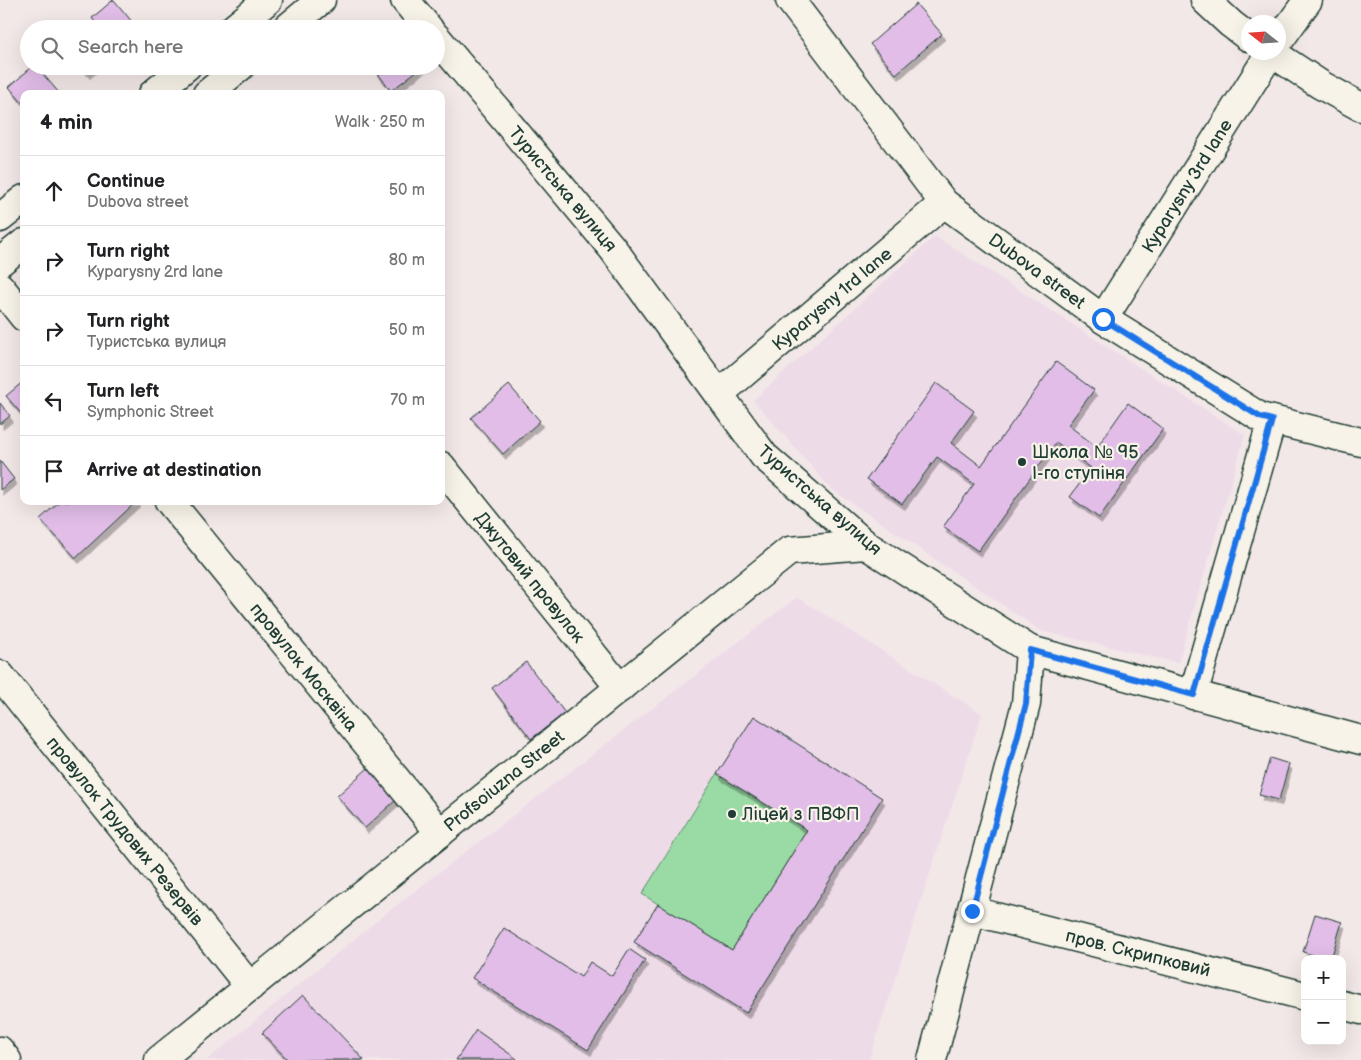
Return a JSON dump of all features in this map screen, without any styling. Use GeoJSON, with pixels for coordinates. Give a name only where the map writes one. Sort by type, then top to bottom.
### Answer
{"type":"FeatureCollection","features":[{"type":"Feature","properties":{"kind":"street"},"geometry":{"type":"LineString","coordinates":[[244,20],[268,0]]}},
{"type":"Feature","properties":{"kind":"street"},"geometry":{"type":"LineString","coordinates":[[297,20],[321,0]]}},
{"type":"Feature","properties":{"kind":"street"},"geometry":{"type":"LineString","coordinates":[[405,0],[422,20]]}},
{"type":"Feature","properties":{"kind":"street","name":"Dubova street"},"geometry":{"type":"LineString","coordinates":[[790,0],[944,203],[1103,319],[1260,417],[1361,442]]}},
{"type":"Feature","properties":{"kind":"street"},"geometry":{"type":"LineString","coordinates":[[1206,0],[1241,31]]}},
{"type":"Feature","properties":{"kind":"street"},"geometry":{"type":"LineString","coordinates":[[1286,31],[1308,0]]}},
{"type":"Feature","properties":{"kind":"street","name":"Туристська вулиця"},"geometry":{"type":"LineString","coordinates":[[445,48],[613,250],[764,456],[866,545],[1030,650],[1361,740]]}},
{"type":"Feature","properties":{"kind":"street","name":"Kyparysny 3rd lane"},"geometry":{"type":"LineString","coordinates":[[1103,319],[1267,60]]}},
{"type":"Feature","properties":{"kind":"street"},"geometry":{"type":"LineString","coordinates":[[1282,60],[1321,85],[1361,107]]}},
{"type":"Feature","properties":{"kind":"street"},"geometry":{"type":"LineString","coordinates":[[158,90],[176,75]]}},
{"type":"Feature","properties":{"kind":"street"},"geometry":{"type":"LineString","coordinates":[[212,90],[230,75]]}},
{"type":"Feature","properties":{"kind":"street"},"geometry":{"type":"LineString","coordinates":[[0,218],[20,202]]}},
{"type":"Feature","properties":{"kind":"street","name":"Kyparysny 1rd lane"},"geometry":{"type":"LineString","coordinates":[[719,394],[944,203]]}},
{"type":"Feature","properties":{"kind":"street"},"geometry":{"type":"LineString","coordinates":[[0,262],[20,246]]}},
{"type":"Feature","properties":{"kind":"street"},"geometry":{"type":"LineString","coordinates":[[0,287],[20,312]]}},
{"type":"Feature","properties":{"kind":"street"},"geometry":{"type":"LineString","coordinates":[[1194,695],[1272,420]]}},
{"type":"Feature","properties":{"kind":"street","name":"Джутовий провулок"},"geometry":{"type":"LineString","coordinates":[[445,471],[620,688]]}},
{"type":"Feature","properties":{"kind":"street","name":"провулок Москвіна"},"geometry":{"type":"LineString","coordinates":[[172,505],[440,834]]}},
{"type":"Feature","properties":{"kind":"street","name":"Profsoiuzna Street"},"geometry":{"type":"LineString","coordinates":[[159,1060],[789,552],[866,545]]}},
{"type":"Feature","properties":{"kind":"street"},"geometry":{"type":"LineString","coordinates":[[932,1060],[1026,704],[1030,650]]}},
{"type":"Feature","properties":{"kind":"street","name":"провулок Трудових Резервів"},"geometry":{"type":"LineString","coordinates":[[0,675],[250,987]]}},
{"type":"Feature","properties":{"kind":"street","name":"пров. Скрипковий"},"geometry":{"type":"LineString","coordinates":[[972,911],[1301,995]]}},
{"type":"Feature","properties":{"kind":"street"},"geometry":{"type":"LineString","coordinates":[[1346,1006],[1361,1010]]}},
{"type":"Feature","properties":{"kind":"street"},"geometry":{"type":"LineString","coordinates":[[0,1052],[7,1060]]}},
{"type":"Feature","properties":{"kind":"shaded area","name":"Школа № 95 І-го ступіня"},"geometry":{"type":"Polygon","coordinates":[[[935,236],[1245,435],[1178,663],[1041,631],[831,489],[753,400],[935,236]]]}},
{"type":"Feature","properties":{"kind":"shaded area","name":"Ліцей з ПВФП"},"geometry":{"type":"Polygon","coordinates":[[[797,597],[982,714],[869,1060],[207,1060],[385,914],[797,597]]]}},
{"type":"Feature","properties":{"kind":"green space"},"geometry":{"type":"Polygon","coordinates":[[[717,774],[807,830],[732,950],[642,894],[717,774]]]}},
{"type":"Feature","properties":{"kind":"building"},"geometry":{"type":"Polygon","coordinates":[[[114,0],[131,20],[93,20],[92,18],[114,0]]]}},
{"type":"Feature","properties":{"kind":"building"},"geometry":{"type":"Polygon","coordinates":[[[916,4],[942,34],[896,74],[870,44],[916,4]]]}},
{"type":"Feature","properties":{"kind":"building"},"geometry":{"type":"Polygon","coordinates":[[[23,75],[44,75],[57,90],[20,90],[20,100],[9,87],[23,75]]]}},
{"type":"Feature","properties":{"kind":"building"},"geometry":{"type":"Polygon","coordinates":[[[379,75],[411,75],[392,90],[390,90],[379,75]]]}},
{"type":"Feature","properties":{"kind":"building"},"geometry":{"type":"Polygon","coordinates":[[[1056,362],[1094,390],[1068,425],[1097,447],[1128,403],[1163,429],[1099,518],[1070,497],[1091,468],[1056,442],[978,551],[943,527],[974,484],[937,457],[902,504],[867,479],[936,383],[974,411],[951,443],[981,466],[1056,362]]]}},
{"type":"Feature","properties":{"kind":"building"},"geometry":{"type":"Polygon","coordinates":[[[20,384],[20,412],[6,396],[20,384]]]}},
{"type":"Feature","properties":{"kind":"building"},"geometry":{"type":"Polygon","coordinates":[[[509,385],[540,421],[503,454],[471,418],[509,385]]]}},
{"type":"Feature","properties":{"kind":"building"},"geometry":{"type":"Polygon","coordinates":[[[0,403],[10,416],[0,424],[0,403]]]}},
{"type":"Feature","properties":{"kind":"building"},"geometry":{"type":"Polygon","coordinates":[[[0,461],[14,479],[0,490],[0,461]]]}},
{"type":"Feature","properties":{"kind":"building"},"geometry":{"type":"Polygon","coordinates":[[[56,505],[133,505],[76,558],[40,519],[56,505]]]}},
{"type":"Feature","properties":{"kind":"building"},"geometry":{"type":"Polygon","coordinates":[[[526,662],[565,713],[531,739],[492,688],[526,662]]]}},
{"type":"Feature","properties":{"kind":"building"},"geometry":{"type":"Polygon","coordinates":[[[754,716],[882,798],[746,1013],[634,942],[658,904],[732,950],[807,830],[717,774],[754,716]]]}},
{"type":"Feature","properties":{"kind":"building"},"geometry":{"type":"Polygon","coordinates":[[[1270,758],[1289,764],[1279,800],[1259,795],[1270,758]]]}},
{"type":"Feature","properties":{"kind":"building"},"geometry":{"type":"Polygon","coordinates":[[[368,768],[397,799],[365,828],[337,796],[368,768]]]}},
{"type":"Feature","properties":{"kind":"building"},"geometry":{"type":"Polygon","coordinates":[[[1315,914],[1342,922],[1332,955],[1312,955],[1303,952],[1315,914]]]}},
{"type":"Feature","properties":{"kind":"building"},"geometry":{"type":"Polygon","coordinates":[[[504,928],[581,977],[590,962],[612,976],[629,949],[645,960],[588,1050],[472,978],[504,928]]]}},
{"type":"Feature","properties":{"kind":"building"},"geometry":{"type":"Polygon","coordinates":[[[303,995],[364,1060],[288,1060],[262,1033],[303,995]]]}},
{"type":"Feature","properties":{"kind":"building"},"geometry":{"type":"Polygon","coordinates":[[[476,1030],[517,1059],[456,1060],[476,1030]]]}},
{"type":"Feature","properties":{"kind":"place","name":"Школа № 95 І-го ступіня"},"geometry":{"type":"Point","coordinates":[1022,462]}},
{"type":"Feature","properties":{"kind":"place","name":"Ліцей з ПВФП"},"geometry":{"type":"Point","coordinates":[732,814]}},
{"type":"Feature","properties":{"kind":"route"},"geometry":{"type":"LineString","coordinates":[[972,911],[1026,704],[1030,650],[1194,695],[1272,420],[1260,417],[1103,319]]}}]}
